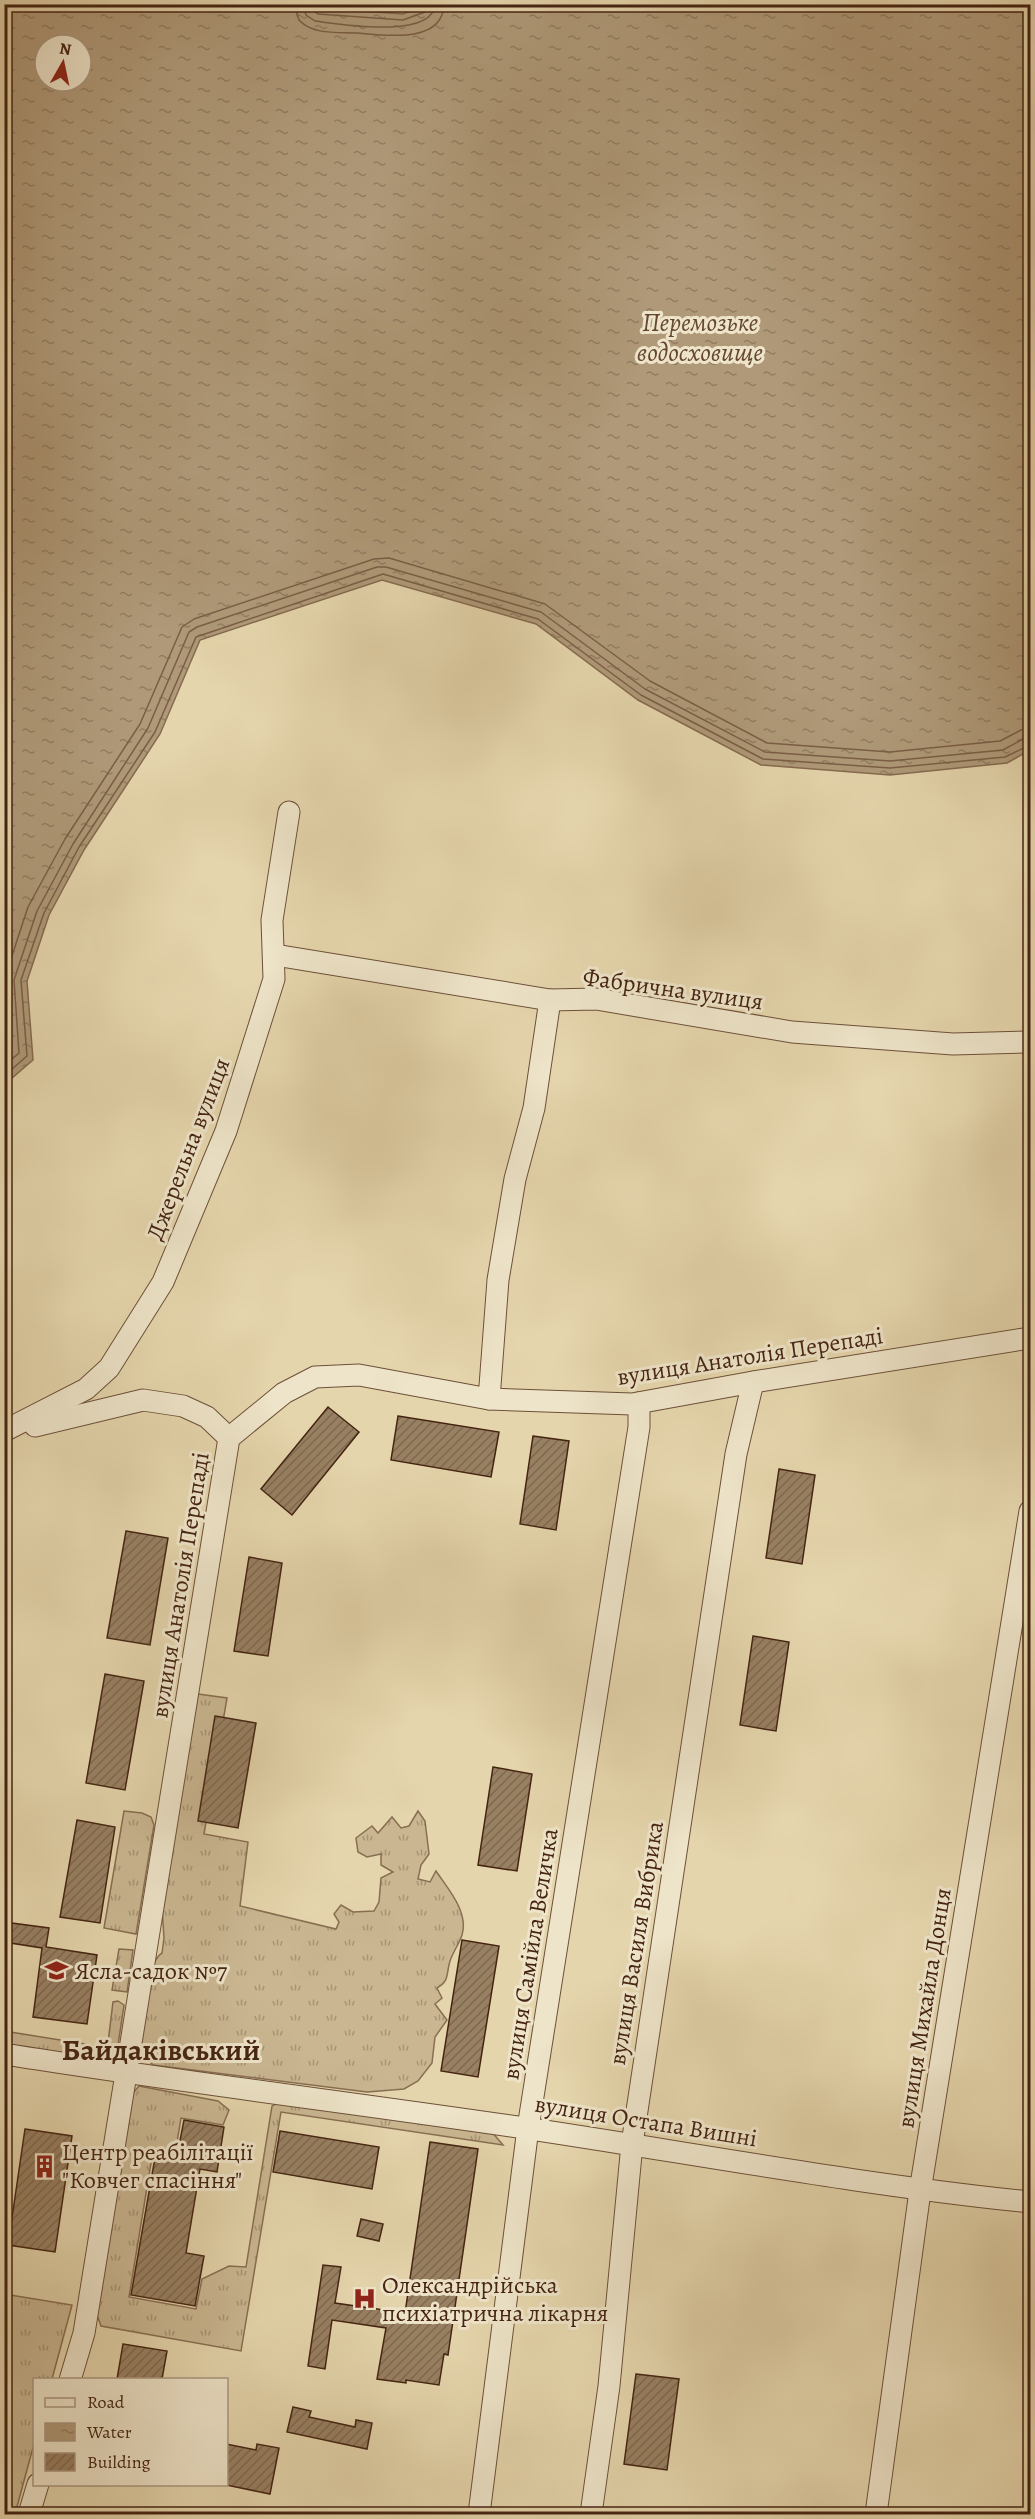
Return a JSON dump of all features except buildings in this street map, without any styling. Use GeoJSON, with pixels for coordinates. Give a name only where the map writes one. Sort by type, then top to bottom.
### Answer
{"type":"FeatureCollection","features":[{"type":"Feature","properties":{"kind":"street","name":"Джерельна вулиця"},"geometry":{"type":"LineString","coordinates":[[4,1432],[86,1389],[110,1368],[163,1282],[230,1120],[274,979],[272,920],[289,812]]}},
{"type":"Feature","properties":{"kind":"street","name":"Фабрична вулиця"},"geometry":{"type":"LineString","coordinates":[[274,955],[550,1000],[596,999],[792,1032],[953,1044],[1030,1042]]}},
{"type":"Feature","properties":{"kind":"street"},"geometry":{"type":"LineString","coordinates":[[489,1399],[498,1280],[515,1179],[534,1108],[550,1000]]}},
{"type":"Feature","properties":{"kind":"street","name":"вулиця Анатолія Перепаді"},"geometry":{"type":"LineString","coordinates":[[70,2378],[84,2333],[229,1438],[284,1393],[315,1377],[359,1375],[489,1399],[639,1403],[753,1382],[1030,1338]]}},
{"type":"Feature","properties":{"kind":"street","name":"вулиця Василя Вибрика"},"geometry":{"type":"LineString","coordinates":[[591,2514],[609,2386],[632,2144],[736,1454],[753,1382]]}},
{"type":"Feature","properties":{"kind":"street"},"geometry":{"type":"LineString","coordinates":[[4,1432],[143,1400],[183,1406],[199,1413],[207,1417],[229,1438]]}},
{"type":"Feature","properties":{"kind":"street","name":"вулиця Самійла Величка"},"geometry":{"type":"LineString","coordinates":[[479,2514],[528,2128],[639,1426],[639,1403]]}},
{"type":"Feature","properties":{"kind":"street","name":"вулиця Михайла Донця"},"geometry":{"type":"LineString","coordinates":[[876,2514],[920,2191],[1030,1511]]}},
{"type":"Feature","properties":{"kind":"street","name":"вулиця Остапа Вишні"},"geometry":{"type":"LineString","coordinates":[[4,2054],[127,2074],[528,2128],[920,2191],[1030,2202]]}},
{"type":"Feature","properties":{"kind":"street"},"geometry":{"type":"LineString","coordinates":[[29,2514],[37,2486]]}},
{"type":"Feature","properties":{"kind":"green space"},"geometry":{"type":"Polygon","coordinates":[[[311,5],[429,5],[403,14],[318,8],[311,5]]]}},
{"type":"Feature","properties":{"kind":"green space"},"geometry":{"type":"Polygon","coordinates":[[[198,1694],[227,1698],[204,1834],[248,1842],[240,1906],[336,1929],[339,1922],[334,1914],[341,1905],[353,1912],[374,1911],[379,1902],[381,1878],[393,1872],[381,1865],[381,1854],[367,1857],[358,1852],[356,1838],[372,1826],[378,1833],[392,1817],[401,1828],[409,1826],[418,1811],[425,1821],[429,1854],[421,1865],[418,1879],[430,1882],[436,1871],[460,1909],[463,1926],[461,1938],[450,1961],[446,1980],[437,1988],[442,1998],[435,2004],[447,2020],[435,2037],[432,2063],[418,2081],[404,2089],[367,2092],[153,2065],[141,2053],[143,2015],[148,1984],[151,1970],[162,1953],[164,1938],[162,1907],[198,1694]]]}},
{"type":"Feature","properties":{"kind":"green space"},"geometry":{"type":"Polygon","coordinates":[[[124,1811],[142,1813],[151,1817],[154,1825],[136,1934],[104,1928],[124,1811]]]}},
{"type":"Feature","properties":{"kind":"green space"},"geometry":{"type":"Polygon","coordinates":[[[119,1949],[133,1950],[127,1992],[112,1990],[119,1949]]]}},
{"type":"Feature","properties":{"kind":"green space"},"geometry":{"type":"Polygon","coordinates":[[[118,2001],[124,2005],[118,2045],[107,2051],[113,2002],[118,2001]]]}},
{"type":"Feature","properties":{"kind":"green space"},"geometry":{"type":"Polygon","coordinates":[[[4,2031],[98,2046],[96,2052],[72,2056],[5,2046],[4,2031]]]}},
{"type":"Feature","properties":{"kind":"green space"},"geometry":{"type":"Polygon","coordinates":[[[139,2086],[218,2101],[229,2110],[223,2125],[181,2118],[175,2154],[153,2151],[129,2297],[196,2309],[202,2279],[229,2266],[246,2267],[272,2106],[284,2100],[491,2131],[503,2145],[281,2112],[241,2351],[101,2326],[96,2312],[132,2094],[139,2086]]]}},
{"type":"Feature","properties":{"kind":"green space"},"geometry":{"type":"Polygon","coordinates":[[[4,2294],[72,2305],[52,2378],[33,2378],[33,2448],[15,2514],[4,2514],[4,2294]]]}},
{"type":"Feature","properties":{"kind":"water","name":"Перемозьке водосховище"},"geometry":{"type":"Polygon","coordinates":[[[429,4],[1030,5],[1030,750],[1007,763],[890,775],[761,765],[638,700],[536,624],[382,580],[200,640],[160,734],[84,850],[49,915],[27,981],[33,1060],[5,1084],[5,5],[311,5],[318,8],[403,14],[429,4]]]}},
{"type":"Feature","properties":{"kind":"place","name":"Ясла-садок №7"},"geometry":{"type":"Point","coordinates":[57,1971]}},
{"type":"Feature","properties":{"kind":"place","name":"Центр реабілітації \"Ковчег спасіння\""},"geometry":{"type":"Point","coordinates":[44,2166]}},
{"type":"Feature","properties":{"kind":"place","name":"Олександрійська психіатрична лікарня"},"geometry":{"type":"Point","coordinates":[364,2299]}},
{"type":"Feature","properties":{"kind":"district","name":"Байдаківський"},"geometry":{"type":"Point","coordinates":[161,2050]}}]}
